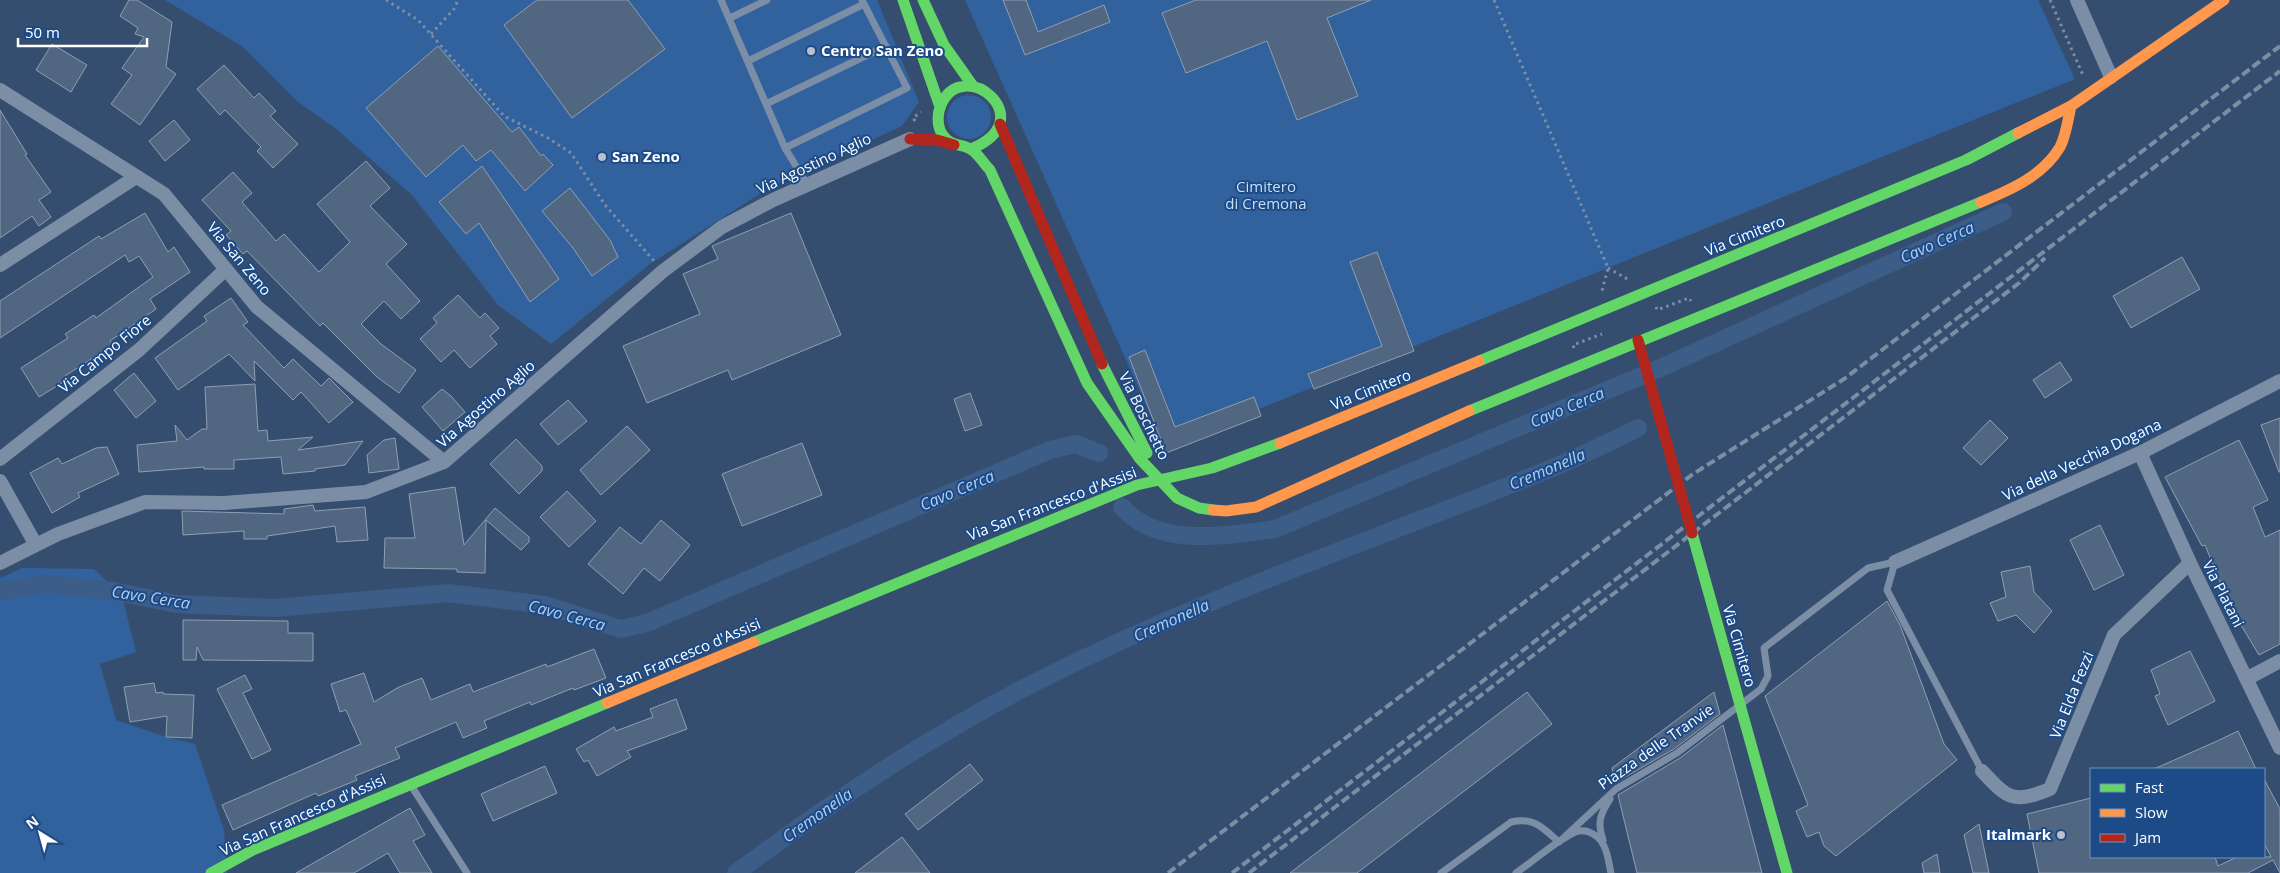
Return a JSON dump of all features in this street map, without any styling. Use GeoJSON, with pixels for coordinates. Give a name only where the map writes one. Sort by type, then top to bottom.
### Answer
{"type":"FeatureCollection","features":[{"type":"Feature","properties":{"kind":"street"},"geometry":{"type":"LineString","coordinates":[[903,0],[939,112],[942,133],[954,145],[972,149],[982,147],[990,142],[997,134],[1000,124]]}},
{"type":"Feature","properties":{"kind":"street","name":"Via Boschetto"},"geometry":{"type":"LineString","coordinates":[[923,0],[932,25],[947,54],[973,86],[983,89],[992,95],[998,103],[1001,114],[1000,124],[1100,360],[1140,436],[1158,480]]}},
{"type":"Feature","properties":{"kind":"street"},"geometry":{"type":"LineString","coordinates":[[2077,0],[2111,77]]}},
{"type":"Feature","properties":{"kind":"street","name":"Via Cimitero"},"geometry":{"type":"LineString","coordinates":[[1158,480],[1212,468],[1269,448],[1966,160],[2071,106],[2224,0]]}},
{"type":"Feature","properties":{"kind":"street"},"geometry":{"type":"LineString","coordinates":[[939,112],[944,98],[952,91],[962,87],[973,86]]}},
{"type":"Feature","properties":{"kind":"street","name":"Via San Zeno"},"geometry":{"type":"LineString","coordinates":[[0,90],[164,194],[256,307],[444,462]]}},
{"type":"Feature","properties":{"kind":"street"},"geometry":{"type":"LineString","coordinates":[[1158,480],[1177,498],[1200,508],[1226,511],[1256,507],[1319,480],[1495,398],[2006,192],[2037,174],[2060,147],[2071,106]]}},
{"type":"Feature","properties":{"kind":"street","name":"Via Agostino Aglio"},"geometry":{"type":"LineString","coordinates":[[0,563],[58,534],[145,502],[224,503],[366,492],[444,462],[663,271],[722,227],[808,184],[910,139],[929,127],[939,112]]}},
{"type":"Feature","properties":{"kind":"street","name":"Via Agostino Aglio"},"geometry":{"type":"LineString","coordinates":[[910,139],[937,140],[954,145]]}},
{"type":"Feature","properties":{"kind":"street","name":"Via Boschetto"},"geometry":{"type":"LineString","coordinates":[[972,149],[990,170],[1087,383],[1140,459],[1158,480]]}},
{"type":"Feature","properties":{"kind":"street"},"geometry":{"type":"LineString","coordinates":[[0,265],[136,177]]}},
{"type":"Feature","properties":{"kind":"street","name":"Via Campo Fiore"},"geometry":{"type":"LineString","coordinates":[[0,459],[139,350],[226,270]]}},
{"type":"Feature","properties":{"kind":"street","name":"Via Cimitero"},"geometry":{"type":"LineString","coordinates":[[1638,340],[1787,873]]}},
{"type":"Feature","properties":{"kind":"street","name":"Via della Vecchia Dogana"},"geometry":{"type":"LineString","coordinates":[[1895,562],[2140,453],[2280,381]]}},
{"type":"Feature","properties":{"kind":"street","name":"Via Platani"},"geometry":{"type":"LineString","coordinates":[[2140,453],[2190,563],[2248,678],[2280,748]]}},
{"type":"Feature","properties":{"kind":"street","name":"Via San Francesco d'Assisi"},"geometry":{"type":"LineString","coordinates":[[211,873],[253,850],[949,560],[1118,492],[1158,480]]}},
{"type":"Feature","properties":{"kind":"street"},"geometry":{"type":"LineString","coordinates":[[0,481],[36,545]]}},
{"type":"Feature","properties":{"kind":"street","name":"Via Elda Fezzi"},"geometry":{"type":"LineString","coordinates":[[1982,771],[2003,794],[2026,799],[2050,789],[2114,635],[2190,563]]}},
{"type":"Feature","properties":{"kind":"street"},"geometry":{"type":"LineString","coordinates":[[2248,678],[2280,661]]}},
{"type":"Feature","properties":{"kind":"lane"},"geometry":{"type":"LineString","coordinates":[[721,0],[785,148],[808,184]]}},
{"type":"Feature","properties":{"kind":"lane"},"geometry":{"type":"LineString","coordinates":[[730,18],[767,0]]}},
{"type":"Feature","properties":{"kind":"lane"},"geometry":{"type":"LineString","coordinates":[[748,61],[863,2],[907,88],[785,148]]}},
{"type":"Feature","properties":{"kind":"lane"},"geometry":{"type":"LineString","coordinates":[[766,104],[886,46]]}},
{"type":"Feature","properties":{"kind":"lane"},"geometry":{"type":"LineString","coordinates":[[1895,562],[1887,590],[1982,771]]}},
{"type":"Feature","properties":{"kind":"lane","name":"Piazza delle Tranvie"},"geometry":{"type":"LineString","coordinates":[[1559,842],[1616,789],[1677,753],[1761,689],[1768,676],[1764,648],[1868,568],[1895,562]]}},
{"type":"Feature","properties":{"kind":"lane"},"geometry":{"type":"LineString","coordinates":[[1611,873],[1598,826],[1604,809],[1616,794],[1641,774]]}},
{"type":"Feature","properties":{"kind":"lane"},"geometry":{"type":"LineString","coordinates":[[410,785],[467,873]]}},
{"type":"Feature","properties":{"kind":"lane"},"geometry":{"type":"LineString","coordinates":[[1441,873],[1511,822],[1524,819],[1544,829],[1559,842]]}},
{"type":"Feature","properties":{"kind":"lane","name":"Piazza delle Tranvie"},"geometry":{"type":"LineString","coordinates":[[1516,873],[1559,842],[1578,831],[1596,835],[1604,846]]}},
{"type":"Feature","properties":{"kind":"path"},"geometry":{"type":"LineString","coordinates":[[386,0],[418,20],[504,116],[548,138],[571,153],[605,205],[663,271]]}},
{"type":"Feature","properties":{"kind":"path"},"geometry":{"type":"LineString","coordinates":[[431,34],[454,9],[458,0]]}},
{"type":"Feature","properties":{"kind":"path"},"geometry":{"type":"LineString","coordinates":[[1494,0],[1608,268]]}},
{"type":"Feature","properties":{"kind":"path"},"geometry":{"type":"LineString","coordinates":[[2050,0],[2083,73],[2083,81]]}},
{"type":"Feature","properties":{"kind":"green space","name":"San Zeno"},"geometry":{"type":"Polygon","coordinates":[[[165,0],[877,0],[919,102],[902,126],[774,185],[650,264],[551,344],[498,305],[412,195],[335,128],[297,101],[243,47],[165,0]]]}},
{"type":"Feature","properties":{"kind":"green space","name":"Cimitero di Cremona"},"geometry":{"type":"Polygon","coordinates":[[[965,0],[2038,0],[2075,79],[1165,447],[965,0]]]}},
{"type":"Feature","properties":{"kind":"green space"},"geometry":{"type":"Polygon","coordinates":[[[969,95],[981,99],[987,105],[991,117],[987,129],[981,135],[969,139],[957,135],[951,129],[947,117],[951,105],[957,99],[969,95]]]}},
{"type":"Feature","properties":{"kind":"green space"},"geometry":{"type":"Polygon","coordinates":[[[22,568],[94,569],[122,596],[136,652],[100,664],[116,720],[166,737],[195,744],[224,830],[227,873],[0,873],[0,578],[22,568]]]}},
{"type":"Feature","properties":{"kind":"building"},"geometry":{"type":"Polygon","coordinates":[[[129,0],[137,0],[172,22],[166,67],[176,74],[140,125],[111,104],[132,75],[122,68],[144,37],[135,34],[138,28],[120,16],[129,0]]]}},
{"type":"Feature","properties":{"kind":"building"},"geometry":{"type":"Polygon","coordinates":[[[537,0],[628,0],[665,49],[572,118],[504,25],[537,0]]]}},
{"type":"Feature","properties":{"kind":"building"},"geometry":{"type":"Polygon","coordinates":[[[1003,0],[1026,0],[1038,32],[1104,5],[1110,22],[1025,55],[1003,0]]]}},
{"type":"Feature","properties":{"kind":"building"},"geometry":{"type":"Polygon","coordinates":[[[1196,0],[1371,0],[1327,18],[1358,96],[1297,120],[1267,41],[1186,73],[1162,13],[1196,0]]]}},
{"type":"Feature","properties":{"kind":"building"},"geometry":{"type":"Polygon","coordinates":[[[52,44],[87,65],[71,92],[36,70],[52,44]]]}},
{"type":"Feature","properties":{"kind":"building"},"geometry":{"type":"Polygon","coordinates":[[[438,46],[512,132],[519,127],[541,156],[543,154],[553,165],[525,191],[491,150],[476,161],[463,145],[426,177],[366,108],[438,46]]]}},
{"type":"Feature","properties":{"kind":"building"},"geometry":{"type":"Polygon","coordinates":[[[224,65],[254,98],[259,93],[276,111],[270,116],[298,144],[273,168],[257,151],[261,147],[225,110],[220,115],[197,89],[224,65]]]}},
{"type":"Feature","properties":{"kind":"building"},"geometry":{"type":"Polygon","coordinates":[[[0,110],[27,154],[25,155],[51,192],[39,200],[51,217],[39,226],[32,216],[0,238],[0,110]]]}},
{"type":"Feature","properties":{"kind":"building"},"geometry":{"type":"Polygon","coordinates":[[[174,120],[190,140],[165,161],[149,141],[174,120]]]}},
{"type":"Feature","properties":{"kind":"building"},"geometry":{"type":"Polygon","coordinates":[[[366,161],[390,188],[370,206],[407,244],[386,264],[420,301],[401,319],[384,301],[361,324],[381,344],[416,370],[399,393],[377,377],[323,323],[320,326],[247,251],[243,254],[226,235],[231,231],[202,200],[233,172],[252,193],[242,202],[276,241],[284,234],[319,272],[350,242],[317,204],[366,161]]]}},
{"type":"Feature","properties":{"kind":"building"},"geometry":{"type":"Polygon","coordinates":[[[482,166],[559,279],[530,302],[479,223],[466,234],[439,202],[482,166]]]}},
{"type":"Feature","properties":{"kind":"building"},"geometry":{"type":"Polygon","coordinates":[[[570,188],[610,240],[618,257],[592,276],[573,248],[542,211],[570,188]]]}},
{"type":"Feature","properties":{"kind":"building"},"geometry":{"type":"Polygon","coordinates":[[[145,213],[168,252],[174,247],[190,272],[150,299],[156,309],[110,341],[113,345],[65,376],[67,380],[39,397],[21,368],[68,338],[65,334],[94,315],[96,318],[153,277],[139,256],[129,262],[125,255],[0,338],[0,301],[99,236],[101,239],[145,213]]]}},
{"type":"Feature","properties":{"kind":"building"},"geometry":{"type":"Polygon","coordinates":[[[791,213],[841,335],[732,380],[728,370],[647,403],[623,346],[700,314],[683,274],[718,259],[712,246],[791,213]]]}},
{"type":"Feature","properties":{"kind":"building"},"geometry":{"type":"Polygon","coordinates":[[[1377,252],[1414,351],[1314,389],[1308,374],[1382,346],[1350,262],[1377,252]]]}},
{"type":"Feature","properties":{"kind":"building"},"geometry":{"type":"Polygon","coordinates":[[[2182,257],[2200,289],[2131,328],[2113,296],[2182,257]]]}},
{"type":"Feature","properties":{"kind":"building"},"geometry":{"type":"Polygon","coordinates":[[[458,295],[480,318],[485,313],[499,328],[490,336],[497,344],[470,368],[454,350],[441,362],[420,339],[437,323],[433,318],[458,295]]]}},
{"type":"Feature","properties":{"kind":"building"},"geometry":{"type":"Polygon","coordinates":[[[231,298],[248,322],[243,325],[284,368],[293,359],[321,386],[329,378],[353,402],[329,423],[301,392],[293,400],[254,361],[255,381],[229,354],[178,390],[155,358],[207,321],[204,316],[231,298]]]}},
{"type":"Feature","properties":{"kind":"building"},"geometry":{"type":"Polygon","coordinates":[[[1145,350],[1175,427],[1254,397],[1261,416],[1166,453],[1129,357],[1145,350]]]}},
{"type":"Feature","properties":{"kind":"building"},"geometry":{"type":"Polygon","coordinates":[[[2060,362],[2072,380],[2045,398],[2033,380],[2060,362]]]}},
{"type":"Feature","properties":{"kind":"building"},"geometry":{"type":"Polygon","coordinates":[[[134,373],[156,401],[136,418],[114,390],[134,373]]]}},
{"type":"Feature","properties":{"kind":"building"},"geometry":{"type":"Polygon","coordinates":[[[255,384],[258,431],[267,430],[268,441],[313,437],[298,450],[363,441],[345,465],[315,469],[315,471],[283,474],[281,457],[234,460],[234,469],[204,469],[204,467],[139,472],[137,445],[177,441],[175,425],[187,440],[202,429],[207,429],[205,387],[255,384]]]}},
{"type":"Feature","properties":{"kind":"building"},"geometry":{"type":"Polygon","coordinates":[[[442,389],[465,412],[443,431],[422,407],[442,389]]]}},
{"type":"Feature","properties":{"kind":"building"},"geometry":{"type":"Polygon","coordinates":[[[970,393],[982,425],[965,431],[954,399],[970,393]]]}},
{"type":"Feature","properties":{"kind":"building"},"geometry":{"type":"Polygon","coordinates":[[[568,400],[587,421],[558,445],[540,424],[568,400]]]}},
{"type":"Feature","properties":{"kind":"building"},"geometry":{"type":"Polygon","coordinates":[[[2280,418],[2280,472],[2279,472],[2261,425],[2280,418]]]}},
{"type":"Feature","properties":{"kind":"building"},"geometry":{"type":"Polygon","coordinates":[[[1990,420],[2008,438],[1981,465],[1963,448],[1990,420]]]}},
{"type":"Feature","properties":{"kind":"building"},"geometry":{"type":"Polygon","coordinates":[[[627,426],[650,450],[601,495],[580,470],[627,426]]]}},
{"type":"Feature","properties":{"kind":"building"},"geometry":{"type":"Polygon","coordinates":[[[395,438],[399,469],[369,473],[367,455],[384,440],[395,438]]]}},
{"type":"Feature","properties":{"kind":"building"},"geometry":{"type":"Polygon","coordinates":[[[516,439],[542,466],[542,471],[519,494],[490,464],[516,439]]]}},
{"type":"Feature","properties":{"kind":"building"},"geometry":{"type":"Polygon","coordinates":[[[2239,440],[2268,500],[2253,507],[2265,537],[2280,530],[2280,644],[2259,655],[2230,607],[2205,545],[2202,546],[2165,477],[2239,440]]]}},
{"type":"Feature","properties":{"kind":"building"},"geometry":{"type":"Polygon","coordinates":[[[802,443],[822,495],[742,526],[722,474],[802,443]]]}},
{"type":"Feature","properties":{"kind":"building"},"geometry":{"type":"Polygon","coordinates":[[[107,447],[119,474],[78,493],[80,497],[52,513],[30,473],[58,458],[62,464],[96,448],[107,447]]]}},
{"type":"Feature","properties":{"kind":"building"},"geometry":{"type":"Polygon","coordinates":[[[455,487],[464,545],[495,508],[529,537],[529,542],[521,550],[486,520],[485,573],[457,572],[457,569],[384,568],[385,538],[415,538],[409,494],[455,487]]]}},
{"type":"Feature","properties":{"kind":"building"},"geometry":{"type":"Polygon","coordinates":[[[567,491],[596,521],[569,547],[540,517],[567,491]]]}},
{"type":"Feature","properties":{"kind":"building"},"geometry":{"type":"Polygon","coordinates":[[[313,505],[315,511],[365,507],[368,540],[337,542],[335,526],[267,536],[267,539],[244,539],[244,531],[183,535],[182,511],[284,514],[284,509],[313,505]]]}},
{"type":"Feature","properties":{"kind":"building"},"geometry":{"type":"Polygon","coordinates":[[[661,520],[690,545],[660,581],[644,568],[623,594],[588,564],[620,527],[641,544],[661,520]]]}},
{"type":"Feature","properties":{"kind":"building"},"geometry":{"type":"Polygon","coordinates":[[[2100,525],[2124,575],[2094,590],[2070,540],[2100,525]]]}},
{"type":"Feature","properties":{"kind":"building"},"geometry":{"type":"Polygon","coordinates":[[[2030,566],[2034,592],[2052,611],[2034,633],[2016,615],[1998,621],[1990,603],[2006,597],[2001,572],[2030,566]]]}},
{"type":"Feature","properties":{"kind":"building"},"geometry":{"type":"Polygon","coordinates":[[[1887,601],[1900,625],[1944,744],[1957,760],[1836,856],[1824,846],[1819,832],[1807,837],[1796,811],[1808,805],[1765,696],[1887,601]]]}},
{"type":"Feature","properties":{"kind":"building"},"geometry":{"type":"Polygon","coordinates":[[[183,620],[288,621],[288,633],[313,633],[313,661],[203,660],[197,647],[196,660],[183,660],[183,620]]]}},
{"type":"Feature","properties":{"kind":"building"},"geometry":{"type":"Polygon","coordinates":[[[594,649],[606,678],[574,690],[573,688],[531,705],[530,702],[484,721],[487,728],[463,738],[456,722],[395,748],[400,758],[355,776],[357,780],[318,796],[316,793],[233,830],[222,805],[361,744],[346,710],[340,712],[331,684],[364,673],[374,702],[399,687],[422,678],[431,700],[470,684],[473,692],[546,664],[547,667],[594,649]]]}},
{"type":"Feature","properties":{"kind":"building"},"geometry":{"type":"Polygon","coordinates":[[[2190,651],[2215,701],[2168,725],[2155,696],[2160,694],[2151,670],[2190,651]]]}},
{"type":"Feature","properties":{"kind":"building"},"geometry":{"type":"Polygon","coordinates":[[[245,675],[252,689],[243,693],[271,750],[252,759],[217,689],[245,675]]]}},
{"type":"Feature","properties":{"kind":"building"},"geometry":{"type":"Polygon","coordinates":[[[154,683],[156,693],[194,695],[192,738],[166,737],[167,716],[130,722],[124,687],[154,683]]]}},
{"type":"Feature","properties":{"kind":"building"},"geometry":{"type":"Polygon","coordinates":[[[1527,692],[1552,724],[1357,873],[1290,873],[1527,692]]]}},
{"type":"Feature","properties":{"kind":"building"},"geometry":{"type":"Polygon","coordinates":[[[1714,692],[1720,714],[1674,749],[1615,783],[1612,768],[1714,692]]]}},
{"type":"Feature","properties":{"kind":"building"},"geometry":{"type":"Polygon","coordinates":[[[676,699],[687,729],[627,751],[631,757],[597,776],[588,760],[584,762],[576,749],[614,727],[616,731],[653,717],[650,709],[676,699]]]}},
{"type":"Feature","properties":{"kind":"building"},"geometry":{"type":"Polygon","coordinates":[[[1723,725],[1762,873],[1637,873],[1618,795],[1680,758],[1723,725]]]}},
{"type":"Feature","properties":{"kind":"building"},"geometry":{"type":"Polygon","coordinates":[[[2238,731],[2256,768],[2156,768],[2238,731]]]}},
{"type":"Feature","properties":{"kind":"building"},"geometry":{"type":"Polygon","coordinates":[[[970,764],[983,780],[918,830],[905,814],[970,764]]]}},
{"type":"Feature","properties":{"kind":"building"},"geometry":{"type":"Polygon","coordinates":[[[545,766],[557,793],[493,821],[481,794],[545,766]]]}},
{"type":"Feature","properties":{"kind":"building","name":"Italmark"},"geometry":{"type":"Polygon","coordinates":[[[2265,781],[2280,809],[2280,873],[2273,860],[2248,873],[2039,873],[2027,814],[2090,798],[2090,858],[2215,858],[2218,866],[2235,858],[2271,857],[2265,845],[2265,781]]]}},
{"type":"Feature","properties":{"kind":"building"},"geometry":{"type":"Polygon","coordinates":[[[410,808],[425,835],[413,841],[432,873],[400,873],[388,853],[354,873],[296,873],[410,808]]]}},
{"type":"Feature","properties":{"kind":"building"},"geometry":{"type":"Polygon","coordinates":[[[1979,824],[1989,873],[1973,873],[1964,835],[1979,824]]]}},
{"type":"Feature","properties":{"kind":"building"},"geometry":{"type":"Polygon","coordinates":[[[902,837],[930,873],[855,873],[902,837]]]}},
{"type":"Feature","properties":{"kind":"building"},"geometry":{"type":"Polygon","coordinates":[[[1937,854],[1940,873],[1924,873],[1922,863],[1937,854]]]}},
{"type":"Feature","properties":{"kind":"waterway","name":"Cavo Cerca"},"geometry":{"type":"LineString","coordinates":[[1122,507],[1137,520],[1155,529],[1174,534],[1215,536],[1275,529],[1665,366],[2003,212]]}},
{"type":"Feature","properties":{"kind":"waterway","name":"Cremonella"},"geometry":{"type":"LineString","coordinates":[[736,873],[775,844],[894,763],[977,714],[1062,669],[1181,615],[1545,471],[1638,428]]}},
{"type":"Feature","properties":{"kind":"waterway","name":"Cavo Cerca"},"geometry":{"type":"LineString","coordinates":[[0,591],[47,584],[113,591],[177,604],[275,608],[448,593],[545,605],[621,629],[647,623],[1050,450],[1076,444],[1099,453]]}},
{"type":"Feature","properties":{"kind":"railway"},"geometry":{"type":"LineString","coordinates":[[1168,873],[1693,474],[1844,379],[2280,46]]}},
{"type":"Feature","properties":{"kind":"railway"},"geometry":{"type":"LineString","coordinates":[[1232,873],[2280,71]]}},
{"type":"Feature","properties":{"kind":"railway"},"geometry":{"type":"LineString","coordinates":[[1249,873],[2019,283],[2045,258]]}},
{"type":"Feature","properties":{"kind":"traffic: fast"},"geometry":{"type":"LineString","coordinates":[[903,0],[940,107]]}},
{"type":"Feature","properties":{"kind":"traffic: fast"},"geometry":{"type":"LineString","coordinates":[[923,0],[944,45],[973,86]]}},
{"type":"Feature","properties":{"kind":"traffic: fast"},"geometry":{"type":"LineString","coordinates":[[971,149],[992,136],[1000,122],[999,108],[991,97],[979,89],[965,86],[951,91],[941,105],[938,120],[940,131],[949,141],[972,150],[990,170],[1087,383],[1140,459],[1177,498],[1199,508],[1213,510]]}},
{"type":"Feature","properties":{"kind":"traffic: fast"},"geometry":{"type":"LineString","coordinates":[[1479,361],[1966,160],[2018,133]]}},
{"type":"Feature","properties":{"kind":"traffic: fast"},"geometry":{"type":"LineString","coordinates":[[1469,411],[1981,202]]}},
{"type":"Feature","properties":{"kind":"traffic: fast"},"geometry":{"type":"LineString","coordinates":[[1102,364],[1147,453]]}},
{"type":"Feature","properties":{"kind":"traffic: fast"},"geometry":{"type":"LineString","coordinates":[[754,642],[1137,485],[1212,468],[1280,443]]}},
{"type":"Feature","properties":{"kind":"traffic: fast"},"geometry":{"type":"LineString","coordinates":[[1692,533],[1787,873]]}},
{"type":"Feature","properties":{"kind":"traffic: fast"},"geometry":{"type":"LineString","coordinates":[[211,873],[253,850],[607,703]]}},
{"type":"Feature","properties":{"kind":"traffic: slow"},"geometry":{"type":"LineString","coordinates":[[2018,133],[2071,106],[2224,0]]}},
{"type":"Feature","properties":{"kind":"traffic: slow"},"geometry":{"type":"LineString","coordinates":[[1981,202],[2025,181],[2045,166],[2062,143],[2071,106]]}},
{"type":"Feature","properties":{"kind":"traffic: slow"},"geometry":{"type":"LineString","coordinates":[[1280,443],[1479,361]]}},
{"type":"Feature","properties":{"kind":"traffic: slow"},"geometry":{"type":"LineString","coordinates":[[1213,510],[1226,511],[1256,507],[1469,411]]}},
{"type":"Feature","properties":{"kind":"traffic: slow"},"geometry":{"type":"LineString","coordinates":[[607,703],[754,642]]}},
{"type":"Feature","properties":{"kind":"traffic: jam"},"geometry":{"type":"LineString","coordinates":[[1000,124],[1102,364]]}},
{"type":"Feature","properties":{"kind":"traffic: jam"},"geometry":{"type":"LineString","coordinates":[[910,139],[937,140],[954,145]]}},
{"type":"Feature","properties":{"kind":"traffic: jam"},"geometry":{"type":"LineString","coordinates":[[1638,340],[1692,533]]}},
{"type":"Feature","properties":{"kind":"place","name":"Centro San Zeno"},"geometry":{"type":"Point","coordinates":[811,51]}},
{"type":"Feature","properties":{"kind":"place","name":"San Zeno"},"geometry":{"type":"Point","coordinates":[602,157]}},
{"type":"Feature","properties":{"kind":"place","name":"Italmark"},"geometry":{"type":"Point","coordinates":[2061,835]}}]}
